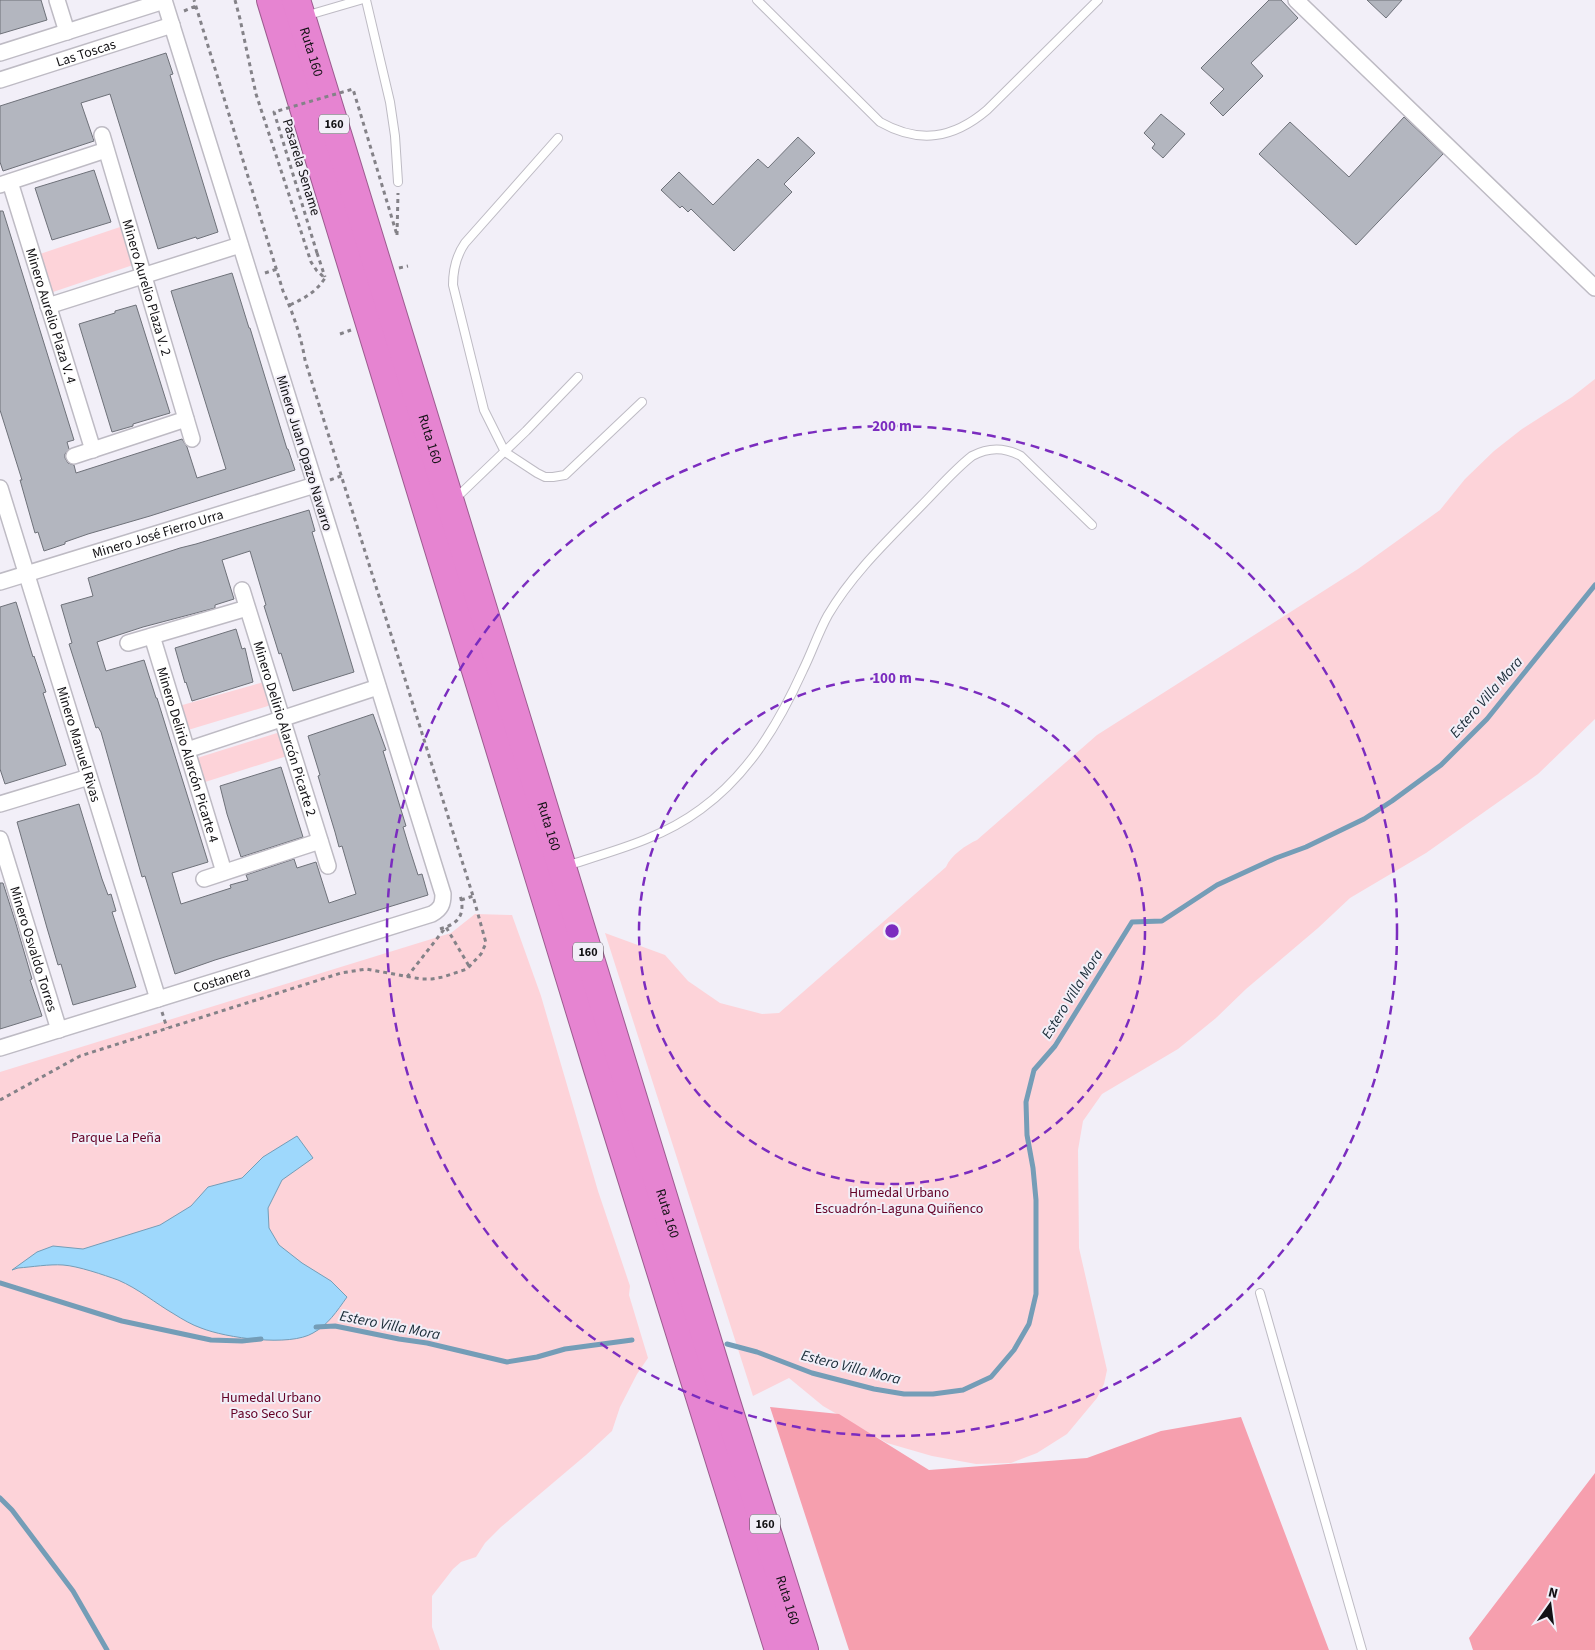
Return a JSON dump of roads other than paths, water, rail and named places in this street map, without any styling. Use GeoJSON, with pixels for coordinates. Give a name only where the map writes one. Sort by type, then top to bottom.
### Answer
{"type":"FeatureCollection","features":[{"type":"Feature","properties":{"kind":"highway","name":"Ruta 160"},"geometry":{"type":"LineString","coordinates":[[271,0],[598,1069],[779,1650]]}},
{"type":"Feature","properties":{"kind":"highway","name":"Ruta 160"},"geometry":{"type":"LineString","coordinates":[[298,9],[804,1650]]}},
{"type":"Feature","properties":{"kind":"highway"},"geometry":{"type":"LineString","coordinates":[[759,1586],[772,1650]]}},
{"type":"Feature","properties":{"kind":"street"},"geometry":{"type":"LineString","coordinates":[[56,0],[67,32]]}},
{"type":"Feature","properties":{"kind":"street","name":"Las Toscas"},"geometry":{"type":"LineString","coordinates":[[0,53],[164,0]]}},
{"type":"Feature","properties":{"kind":"street","name":"Minero Juan Opazo Navarro"},"geometry":{"type":"LineString","coordinates":[[164,0],[443,894],[441,907]]}},
{"type":"Feature","properties":{"kind":"street"},"geometry":{"type":"LineString","coordinates":[[1296,0],[1595,288]]}},
{"type":"Feature","properties":{"kind":"street","name":"Las Toscas"},"geometry":{"type":"LineString","coordinates":[[0,80],[172,25]]}},
{"type":"Feature","properties":{"kind":"street","name":"Minero Aurelio Plaza V. 2"},"geometry":{"type":"LineString","coordinates":[[102,135],[192,439]]}},
{"type":"Feature","properties":{"kind":"street"},"geometry":{"type":"LineString","coordinates":[[5,184],[106,150]]}},
{"type":"Feature","properties":{"kind":"street","name":"Minero Aurelio Plaza V. 4"},"geometry":{"type":"LineString","coordinates":[[5,184],[48,306],[93,450]]}},
{"type":"Feature","properties":{"kind":"street"},"geometry":{"type":"LineString","coordinates":[[48,306],[240,245]]}},
{"type":"Feature","properties":{"kind":"street"},"geometry":{"type":"LineString","coordinates":[[74,456],[186,419]]}},
{"type":"Feature","properties":{"kind":"street","name":"Minero José Fierro Urra"},"geometry":{"type":"LineString","coordinates":[[0,582],[315,484]]}},
{"type":"Feature","properties":{"kind":"street","name":"Minero Manuel Rivas"},"geometry":{"type":"LineString","coordinates":[[0,488],[158,999]]}},
{"type":"Feature","properties":{"kind":"street","name":"Minero Delirio Alarcón Picarte 2"},"geometry":{"type":"LineString","coordinates":[[242,590],[328,866]]}},
{"type":"Feature","properties":{"kind":"street"},"geometry":{"type":"LineString","coordinates":[[128,643],[247,608]]}},
{"type":"Feature","properties":{"kind":"street","name":"Minero Delirio Alarcón Picarte 4"},"geometry":{"type":"LineString","coordinates":[[152,636],[224,872]]}},
{"type":"Feature","properties":{"kind":"street"},"geometry":{"type":"LineString","coordinates":[[187,750],[378,687]]}},
{"type":"Feature","properties":{"kind":"street"},"geometry":{"type":"LineString","coordinates":[[0,804],[89,777]]}},
{"type":"Feature","properties":{"kind":"street","name":"Minero Osvaldo Torres"},"geometry":{"type":"LineString","coordinates":[[0,839],[59,1030]]}},
{"type":"Feature","properties":{"kind":"street"},"geometry":{"type":"LineString","coordinates":[[204,879],[320,841]]}},
{"type":"Feature","properties":{"kind":"street","name":"Costanera"},"geometry":{"type":"LineString","coordinates":[[0,1048],[432,914],[441,907]]}},
{"type":"Feature","properties":{"kind":"lane"},"geometry":{"type":"LineString","coordinates":[[298,9],[360,0]]}},
{"type":"Feature","properties":{"kind":"lane"},"geometry":{"type":"LineString","coordinates":[[366,0],[390,102],[395,136],[398,182]]}},
{"type":"Feature","properties":{"kind":"lane"},"geometry":{"type":"LineString","coordinates":[[757,0],[880,122],[903,133],[929,136],[953,131],[976,119],[1098,0]]}},
{"type":"Feature","properties":{"kind":"lane"},"geometry":{"type":"LineString","coordinates":[[558,138],[465,243],[460,250],[454,267],[453,285],[484,410],[505,452],[537,474],[553,477],[565,475],[642,402]]}},
{"type":"Feature","properties":{"kind":"lane"},"geometry":{"type":"LineString","coordinates":[[450,504],[505,452],[578,378]]}},
{"type":"Feature","properties":{"kind":"lane"},"geometry":{"type":"LineString","coordinates":[[562,867],[645,841],[665,832],[684,821],[720,794],[751,760],[778,721],[818,636],[841,595],[896,532],[972,456],[996,449],[1013,452],[1021,456],[1092,525]]}},
{"type":"Feature","properties":{"kind":"lane"},"geometry":{"type":"LineString","coordinates":[[1260,1292],[1362,1650]]}},
{"type":"Feature","properties":{"kind":"water"},"geometry":{"type":"Polygon","coordinates":[[[297,1136],[313,1158],[282,1180],[268,1208],[269,1228],[279,1245],[302,1263],[331,1281],[347,1297],[328,1322],[313,1333],[289,1340],[258,1340],[226,1335],[194,1325],[126,1284],[91,1271],[58,1265],[12,1270],[37,1252],[53,1246],[83,1249],[160,1225],[191,1206],[208,1187],[242,1178],[263,1157],[297,1136]]]}},
{"type":"Feature","properties":{"kind":"waterway","name":"Estero Villa Mora"},"geometry":{"type":"LineString","coordinates":[[727,1344],[757,1352],[812,1373],[874,1389],[904,1394],[933,1394],[963,1390],[991,1377],[1014,1350],[1029,1324],[1036,1294],[1036,1200],[1027,1135],[1026,1102],[1034,1070],[1055,1046],[1132,922],[1162,921],[1217,885],[1276,858],[1306,847],[1364,819],[1392,801],[1441,765],[1487,719],[1595,585]]}},
{"type":"Feature","properties":{"kind":"waterway","name":"Estero Villa Mora"},"geometry":{"type":"LineString","coordinates":[[0,1283],[122,1321],[211,1340],[242,1341],[261,1339]]}},
{"type":"Feature","properties":{"kind":"waterway","name":"Estero Villa Mora"},"geometry":{"type":"LineString","coordinates":[[316,1327],[335,1326],[427,1343],[507,1362],[537,1357],[565,1349],[632,1340]]}},
{"type":"Feature","properties":{"kind":"waterway"},"geometry":{"type":"LineString","coordinates":[[0,1498],[12,1510],[73,1591],[107,1650]]}},
{"type":"Feature","properties":{"kind":"park label","name":"Parque La Peña"},"geometry":{"type":"Point","coordinates":[116,1137]}},
{"type":"Feature","properties":{"kind":"park label","name":"Humedal Urbano Escuadrón-Laguna Quiñenco"},"geometry":{"type":"Point","coordinates":[899,1200]}},
{"type":"Feature","properties":{"kind":"park label","name":"Humedal Urbano Paso Seco Sur"},"geometry":{"type":"Point","coordinates":[271,1405]}}]}
